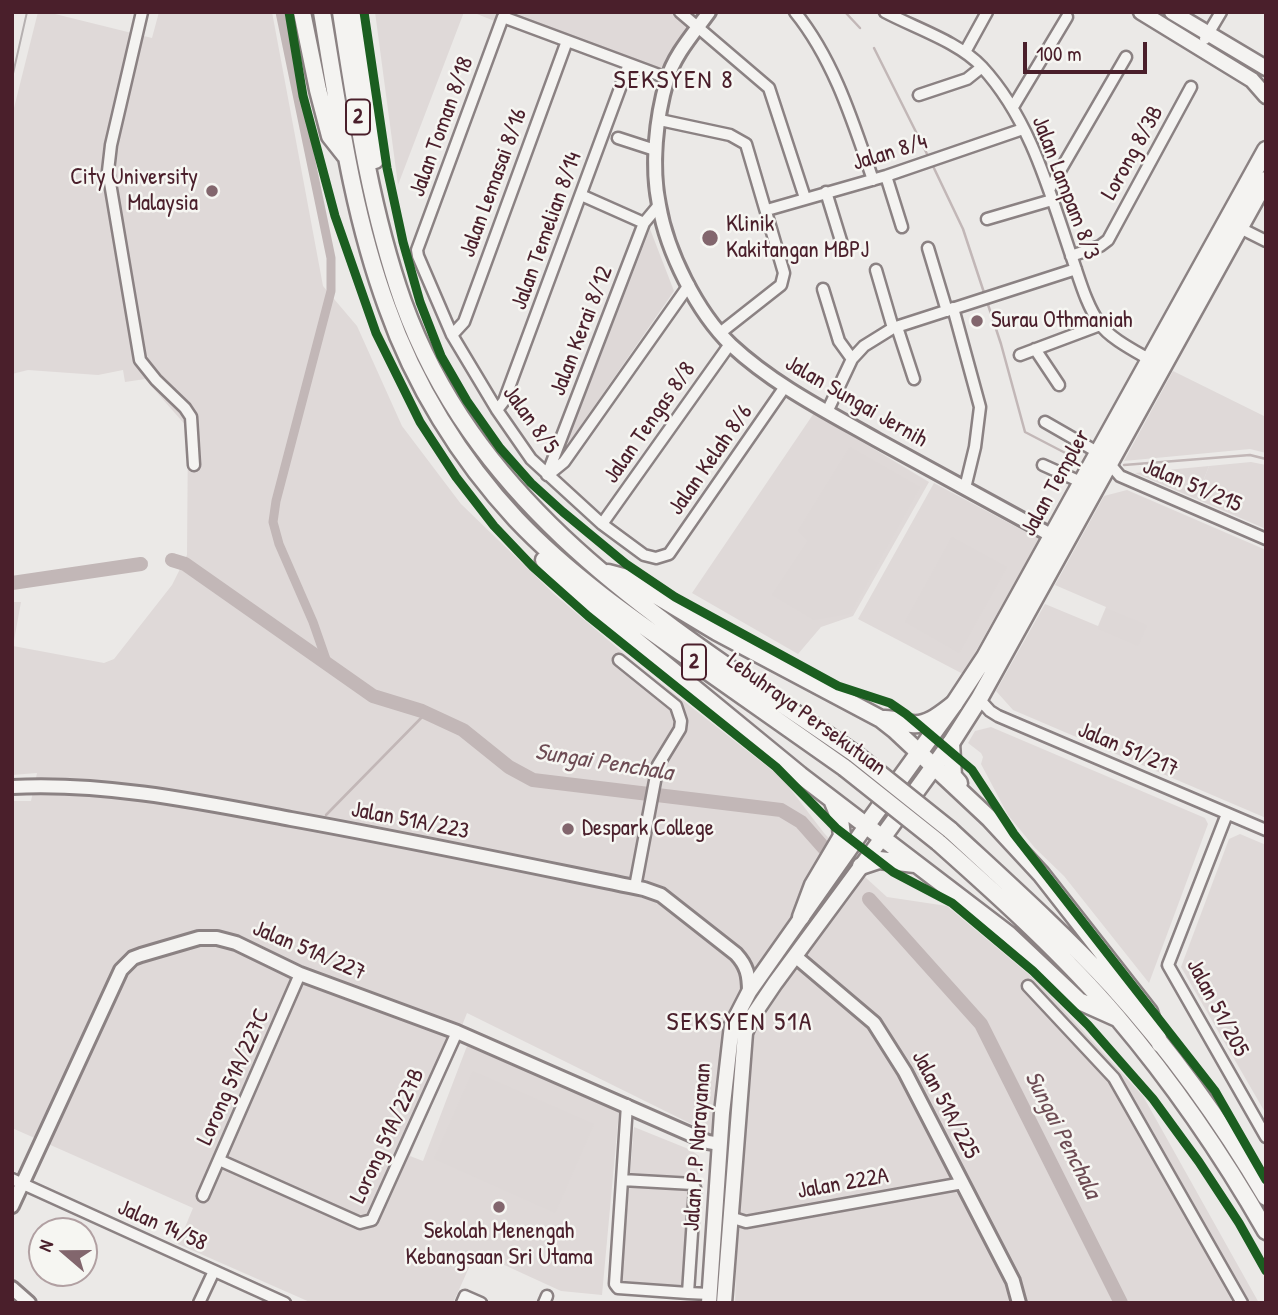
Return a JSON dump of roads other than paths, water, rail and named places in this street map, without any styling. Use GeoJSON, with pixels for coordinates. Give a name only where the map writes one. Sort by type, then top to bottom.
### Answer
{"type":"FeatureCollection","features":[{"type":"Feature","properties":{"kind":"main road"},"geometry":{"type":"LineString","coordinates":[[302,12],[330,136],[346,157]]}},
{"type":"Feature","properties":{"kind":"main road","name":"Lebuhraya Persekutuan"},"geometry":{"type":"LineString","coordinates":[[323,12],[346,157],[380,288],[402,346],[442,421],[479,474],[548,551],[587,584],[660,638],[850,761],[950,830],[1086,958],[1113,988],[1160,1044],[1223,1129],[1266,1197]]}},
{"type":"Feature","properties":{"kind":"main road","name":"Lebuhraya Persekutuan"},"geometry":{"type":"LineString","coordinates":[[341,12],[363,151],[379,221],[404,303],[427,358],[456,410],[510,484],[596,569],[850,761],[1026,921],[1118,1018],[1233,1173],[1266,1231]]}},
{"type":"Feature","properties":{"kind":"main road"},"geometry":{"type":"LineString","coordinates":[[356,12],[373,150],[382,188],[379,221]]}},
{"type":"Feature","properties":{"kind":"main road"},"geometry":{"type":"LineString","coordinates":[[1141,12],[1252,80],[1266,96]]}},
{"type":"Feature","properties":{"kind":"main road"},"geometry":{"type":"LineString","coordinates":[[1172,12],[1266,68]]}},
{"type":"Feature","properties":{"kind":"main road","name":"Jalan Templer"},"geometry":{"type":"LineString","coordinates":[[882,838],[951,743],[979,699],[1059,539],[1156,364],[1266,150]]}},
{"type":"Feature","properties":{"kind":"main road","name":"Jalan Templer"},"geometry":{"type":"LineString","coordinates":[[1156,364],[1240,228],[1266,180]]}},
{"type":"Feature","properties":{"kind":"main road","name":"Jalan Templer"},"geometry":{"type":"LineString","coordinates":[[866,826],[985,657],[1059,539],[1083,483],[1104,458]]}},
{"type":"Feature","properties":{"kind":"main road"},"geometry":{"type":"LineString","coordinates":[[507,508],[515,531],[580,595],[866,826],[1009,934],[1079,1001],[1118,1018]]}},
{"type":"Feature","properties":{"kind":"main road"},"geometry":{"type":"LineString","coordinates":[[596,569],[627,579],[717,632],[881,719],[935,765],[990,819]]}},
{"type":"Feature","properties":{"kind":"main road"},"geometry":{"type":"LineString","coordinates":[[881,719],[893,718],[918,724],[931,720],[954,704]]}},
{"type":"Feature","properties":{"kind":"main road"},"geometry":{"type":"LineString","coordinates":[[951,743],[953,776],[1041,874],[1149,1012],[1160,1044]]}},
{"type":"Feature","properties":{"kind":"main road"},"geometry":{"type":"LineString","coordinates":[[801,917],[820,872],[842,836],[840,819],[831,798]]}},
{"type":"Feature","properties":{"kind":"main road","name":"Jalan P.P Narayanan"},"geometry":{"type":"LineString","coordinates":[[710,1298],[730,1034],[738,1010],[749,992],[866,826]]}},
{"type":"Feature","properties":{"kind":"main road","name":"Jalan P.P Narayanan"},"geometry":{"type":"LineString","coordinates":[[724,1303],[745,1033],[752,1017],[882,838]]}},
{"type":"Feature","properties":{"kind":"main road"},"geometry":{"type":"LineString","coordinates":[[861,866],[879,860],[917,864]]}},
{"type":"Feature","properties":{"kind":"street"},"geometry":{"type":"LineString","coordinates":[[142,12],[110,146],[108,182],[140,360],[156,380],[186,408],[191,417],[194,465]]}},
{"type":"Feature","properties":{"kind":"street","name":"Jalan Sungai Jernih"},"geometry":{"type":"LineString","coordinates":[[709,12],[679,55],[667,78],[655,150],[659,205],[675,257],[705,316],[730,344],[784,388],[1059,539]]}},
{"type":"Feature","properties":{"kind":"street"},"geometry":{"type":"LineString","coordinates":[[795,12],[828,64],[851,117],[873,180]]}},
{"type":"Feature","properties":{"kind":"street","name":"Jalan Lampam 8/3"},"geometry":{"type":"LineString","coordinates":[[885,12],[897,15],[965,52],[982,67],[1013,107],[1050,188],[1071,256],[1100,325]]}},
{"type":"Feature","properties":{"kind":"street"},"geometry":{"type":"LineString","coordinates":[[965,52],[987,12]]}},
{"type":"Feature","properties":{"kind":"street"},"geometry":{"type":"LineString","coordinates":[[1200,48],[1221,12]]}},
{"type":"Feature","properties":{"kind":"street"},"geometry":{"type":"LineString","coordinates":[[684,13],[769,88],[805,198]]}},
{"type":"Feature","properties":{"kind":"street","name":"Jalan Toman 8/18"},"geometry":{"type":"LineString","coordinates":[[417,250],[503,17],[567,41]]}},
{"type":"Feature","properties":{"kind":"street"},"geometry":{"type":"LineString","coordinates":[[1013,107],[1067,17]]}},
{"type":"Feature","properties":{"kind":"street"},"geometry":{"type":"LineString","coordinates":[[567,41],[667,78]]}},
{"type":"Feature","properties":{"kind":"street","name":"Jalan Lemasai 8/16"},"geometry":{"type":"LineString","coordinates":[[452,335],[464,322],[567,41]]}},
{"type":"Feature","properties":{"kind":"street"},"geometry":{"type":"LineString","coordinates":[[1050,188],[1126,57]]}},
{"type":"Feature","properties":{"kind":"street","name":"Jalan Temelian 8/14"},"geometry":{"type":"LineString","coordinates":[[497,410],[504,401],[629,64]]}},
{"type":"Feature","properties":{"kind":"street"},"geometry":{"type":"LineString","coordinates":[[919,95],[967,79],[982,67]]}},
{"type":"Feature","properties":{"kind":"street","name":"Lorong 8/3B"},"geometry":{"type":"LineString","coordinates":[[1071,256],[1100,246],[1108,240],[1191,87]]}},
{"type":"Feature","properties":{"kind":"street"},"geometry":{"type":"LineString","coordinates":[[660,120],[730,135],[746,144],[767,210],[784,274],[781,285],[720,333]]}},
{"type":"Feature","properties":{"kind":"street","name":"Jalan 8/4"},"geometry":{"type":"LineString","coordinates":[[767,210],[886,176],[1023,130]]}},
{"type":"Feature","properties":{"kind":"street"},"geometry":{"type":"LineString","coordinates":[[618,138],[655,150]]}},
{"type":"Feature","properties":{"kind":"street"},"geometry":{"type":"LineString","coordinates":[[886,176],[902,227]]}},
{"type":"Feature","properties":{"kind":"street"},"geometry":{"type":"LineString","coordinates":[[826,192],[842,244]]}},
{"type":"Feature","properties":{"kind":"street"},"geometry":{"type":"LineString","coordinates":[[581,195],[644,223]]}},
{"type":"Feature","properties":{"kind":"street"},"geometry":{"type":"LineString","coordinates":[[987,219],[1052,200]]}},
{"type":"Feature","properties":{"kind":"street","name":"Jalan Kerai 8/12"},"geometry":{"type":"LineString","coordinates":[[547,475],[644,223],[659,205]]}},
{"type":"Feature","properties":{"kind":"street"},"geometry":{"type":"LineString","coordinates":[[1240,228],[1266,241]]}},
{"type":"Feature","properties":{"kind":"street"},"geometry":{"type":"LineString","coordinates":[[928,248],[980,407],[975,447],[965,488]]}},
{"type":"Feature","properties":{"kind":"street","name":"Jalan 8/5"},"geometry":{"type":"LineString","coordinates":[[417,250],[452,335],[497,410],[531,459],[602,524],[644,555],[656,558],[669,554]]}},
{"type":"Feature","properties":{"kind":"street"},"geometry":{"type":"LineString","coordinates":[[827,412],[852,359],[864,346],[895,327],[1076,269]]}},
{"type":"Feature","properties":{"kind":"street"},"geometry":{"type":"LineString","coordinates":[[876,270],[914,379]]}},
{"type":"Feature","properties":{"kind":"street"},"geometry":{"type":"LineString","coordinates":[[547,475],[564,462],[689,285]]}},
{"type":"Feature","properties":{"kind":"street"},"geometry":{"type":"LineString","coordinates":[[823,289],[839,341],[852,359]]}},
{"type":"Feature","properties":{"kind":"street"},"geometry":{"type":"LineString","coordinates":[[1020,355],[1100,325],[1156,364]]}},
{"type":"Feature","properties":{"kind":"street","name":"Jalan Tengas 8/8"},"geometry":{"type":"LineString","coordinates":[[602,524],[730,344]]}},
{"type":"Feature","properties":{"kind":"street"},"geometry":{"type":"LineString","coordinates":[[1035,349],[1059,385]]}},
{"type":"Feature","properties":{"kind":"street","name":"Jalan Kelah 8/6"},"geometry":{"type":"LineString","coordinates":[[669,554],[784,388]]}},
{"type":"Feature","properties":{"kind":"street","name":"Jalan 51/215"},"geometry":{"type":"LineString","coordinates":[[1045,422],[1104,458],[1120,476],[1266,539]]}},
{"type":"Feature","properties":{"kind":"street"},"geometry":{"type":"LineString","coordinates":[[1043,465],[1083,483]]}},
{"type":"Feature","properties":{"kind":"street"},"geometry":{"type":"LineString","coordinates":[[620,660],[676,706],[681,721],[680,729],[663,754],[656,774],[635,887]]}},
{"type":"Feature","properties":{"kind":"street","name":"Jalan 51/217"},"geometry":{"type":"LineString","coordinates":[[979,699],[998,716],[1266,830]]}},
{"type":"Feature","properties":{"kind":"street","name":"Jalan 51A/223"},"geometry":{"type":"LineString","coordinates":[[12,787],[54,786],[185,800],[635,887],[661,895],[736,954],[746,965],[749,992]]}},
{"type":"Feature","properties":{"kind":"street","name":"Jalan 51/205"},"geometry":{"type":"LineString","coordinates":[[1227,814],[1168,965],[1266,1137]]}},
{"type":"Feature","properties":{"kind":"street","name":"Jalan 51A/227"},"geometry":{"type":"LineString","coordinates":[[12,1206],[17,1181],[118,975],[133,958],[199,938],[217,938],[236,943],[300,974],[457,1031],[708,1142],[720,1144]]}},
{"type":"Feature","properties":{"kind":"street","name":"Jalan 51A/225"},"geometry":{"type":"LineString","coordinates":[[795,956],[874,1023],[905,1072],[963,1183],[1013,1281],[1019,1303]]}},
{"type":"Feature","properties":{"kind":"street","name":"Lorong 51A/227C"},"geometry":{"type":"LineString","coordinates":[[203,1196],[300,974]]}},
{"type":"Feature","properties":{"kind":"street"},"geometry":{"type":"LineString","coordinates":[[1028,986],[1114,1078],[1242,1303]]}},
{"type":"Feature","properties":{"kind":"street","name":"Lorong 51A/227B"},"geometry":{"type":"LineString","coordinates":[[219,1160],[359,1223],[372,1220],[457,1031]]}},
{"type":"Feature","properties":{"kind":"street"},"geometry":{"type":"LineString","coordinates":[[627,1105],[615,1284],[618,1288],[688,1293],[710,1298]]}},
{"type":"Feature","properties":{"kind":"street"},"geometry":{"type":"LineString","coordinates":[[622,1180],[693,1185],[695,1188],[688,1293]]}},
{"type":"Feature","properties":{"kind":"street","name":"Jalan 14/58"},"geometry":{"type":"LineString","coordinates":[[17,1181],[285,1303]]}},
{"type":"Feature","properties":{"kind":"street","name":"Jalan 222A"},"geometry":{"type":"LineString","coordinates":[[730,1217],[746,1222],[963,1183]]}},
{"type":"Feature","properties":{"kind":"street"},"geometry":{"type":"LineString","coordinates":[[200,1303],[214,1270]]}},
{"type":"Feature","properties":{"kind":"street"},"geometry":{"type":"LineString","coordinates":[[12,1288],[22,1301]]}},
{"type":"Feature","properties":{"kind":"street"},"geometry":{"type":"LineString","coordinates":[[462,1303],[465,1296],[481,1303]]}},
{"type":"Feature","properties":{"kind":"waterway"},"geometry":{"type":"LineString","coordinates":[[280,12],[331,258],[331,291],[276,501],[273,522],[279,544],[313,622],[328,665]]}},
{"type":"Feature","properties":{"kind":"waterway"},"geometry":{"type":"LineString","coordinates":[[845,12],[860,28]]}},
{"type":"Feature","properties":{"kind":"waterway"},"geometry":{"type":"LineString","coordinates":[[874,48],[929,158]]}},
{"type":"Feature","properties":{"kind":"waterway"},"geometry":{"type":"LineString","coordinates":[[932,164],[963,229],[1001,344],[1025,432],[1075,458]]}},
{"type":"Feature","properties":{"kind":"waterway"},"geometry":{"type":"LineString","coordinates":[[1124,465],[1250,455],[1266,459]]}},
{"type":"Feature","properties":{"kind":"waterway","name":"Sungai Penchala"},"geometry":{"type":"LineString","coordinates":[[172,560],[185,564],[373,696],[422,711],[463,730],[509,767],[533,780],[781,810],[801,822],[824,848]]}},
{"type":"Feature","properties":{"kind":"waterway","name":"Sungai Penchala"},"geometry":{"type":"LineString","coordinates":[[12,583],[141,564]]}},
{"type":"Feature","properties":{"kind":"waterway"},"geometry":{"type":"LineString","coordinates":[[326,815],[426,713]]}},
{"type":"Feature","properties":{"kind":"waterway","name":"Sungai Penchala"},"geometry":{"type":"LineString","coordinates":[[869,899],[981,1024],[1121,1303]]}},
{"type":"Feature","properties":{"kind":"tram line"},"geometry":{"type":"LineString","coordinates":[[12,78],[27,12]]}},
{"type":"Feature","properties":{"kind":"place","name":"City University Malaysia"},"geometry":{"type":"Point","coordinates":[212,191]}},
{"type":"Feature","properties":{"kind":"place","name":"Klinik Kakitangan MBPJ"},"geometry":{"type":"Point","coordinates":[710,238]}},
{"type":"Feature","properties":{"kind":"place","name":"Surau Othmaniah"},"geometry":{"type":"Point","coordinates":[977,321]}},
{"type":"Feature","properties":{"kind":"place","name":"Despark College"},"geometry":{"type":"Point","coordinates":[568,829]}},
{"type":"Feature","properties":{"kind":"place","name":"Sekolah Menengah Kebangsaan Sri Utama"},"geometry":{"type":"Point","coordinates":[499,1207]}},
{"type":"Feature","properties":{"kind":"district","name":"SEKSYEN 8"},"geometry":{"type":"Point","coordinates":[674,81]}},
{"type":"Feature","properties":{"kind":"district","name":"SEKSYEN 51A"},"geometry":{"type":"Point","coordinates":[740,1023]}}]}
